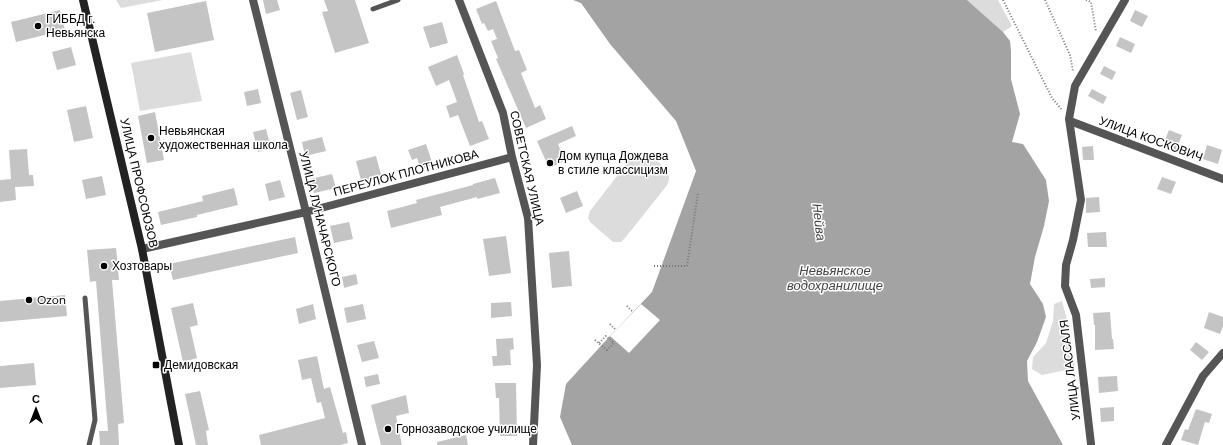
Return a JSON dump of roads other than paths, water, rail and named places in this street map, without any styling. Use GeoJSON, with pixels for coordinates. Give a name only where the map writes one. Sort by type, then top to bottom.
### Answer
{"type":"FeatureCollection","features":[{"type":"Feature","properties":{"kind":"street","name":"УЛИЦА ПРОФСОЮЗОВ"},"geometry":{"type":"LineString","coordinates":[[83,0],[142,249],[179,445]]}},
{"type":"Feature","properties":{"kind":"street","name":"УЛИЦА ЛУНАЧАРСКОГО"},"geometry":{"type":"LineString","coordinates":[[253,0],[362,445]]}},
{"type":"Feature","properties":{"kind":"street","name":"СОВЕТСКАЯ УЛИЦА"},"geometry":{"type":"LineString","coordinates":[[460,0],[503,113],[512,157],[528,218],[537,365],[533,445]]}},
{"type":"Feature","properties":{"kind":"street","name":"УЛИЦА ЛАССАЛЯ"},"geometry":{"type":"LineString","coordinates":[[1091,444],[1076,315],[1065,286],[1066,265],[1081,200],[1070,120],[1075,86],[1125,0]]}},
{"type":"Feature","properties":{"kind":"street","name":"УЛИЦА КОСКОВИЧ"},"geometry":{"type":"LineString","coordinates":[[1070,120],[1223,178]]}},
{"type":"Feature","properties":{"kind":"street","name":"ПЕРЕУЛОК ПЛОТНИКОВА"},"geometry":{"type":"LineString","coordinates":[[142,249],[306,212],[512,157]]}},
{"type":"Feature","properties":{"kind":"street"},"geometry":{"type":"LineString","coordinates":[[1166,445],[1203,376],[1223,352]]}},
{"type":"Feature","properties":{"kind":"lane"},"geometry":{"type":"LineString","coordinates":[[373,9],[398,0]]}},
{"type":"Feature","properties":{"kind":"lane"},"geometry":{"type":"LineString","coordinates":[[85,298],[95,420],[89,445]]}},
{"type":"Feature","properties":{"kind":"water","name":"Невьянское водохранилище"},"geometry":{"type":"Polygon","coordinates":[[[573,0],[967,0],[1003,32],[1010,41],[1011,79],[1020,114],[1012,142],[1023,144],[1046,180],[1049,201],[1030,284],[1043,304],[1046,317],[1037,342],[1027,361],[1028,381],[1063,445],[572,445],[560,417],[566,384],[652,292],[696,171],[676,121],[610,44],[581,3],[573,0]]]}},
{"type":"Feature","properties":{"kind":"place","name":"ГИББД г. Невьянска"},"geometry":{"type":"Point","coordinates":[38,26]}},
{"type":"Feature","properties":{"kind":"place","name":"Невьянская художественная школа"},"geometry":{"type":"Point","coordinates":[151,138]}},
{"type":"Feature","properties":{"kind":"place","name":"Дом купца Дождева в стиле классицизм"},"geometry":{"type":"Point","coordinates":[550,163]}},
{"type":"Feature","properties":{"kind":"place","name":"Хозтовары"},"geometry":{"type":"Point","coordinates":[104,266]}},
{"type":"Feature","properties":{"kind":"place","name":"Ozon"},"geometry":{"type":"Point","coordinates":[29,300]}},
{"type":"Feature","properties":{"kind":"place","name":"Демидовская"},"geometry":{"type":"Point","coordinates":[156,365]}},
{"type":"Feature","properties":{"kind":"place","name":"Горнозаводское училище"},"geometry":{"type":"Point","coordinates":[388,429]}},
{"type":"Feature","properties":{"kind":"water label","name":"Нейва"},"geometry":{"type":"Point","coordinates":[819,222]}}]}
